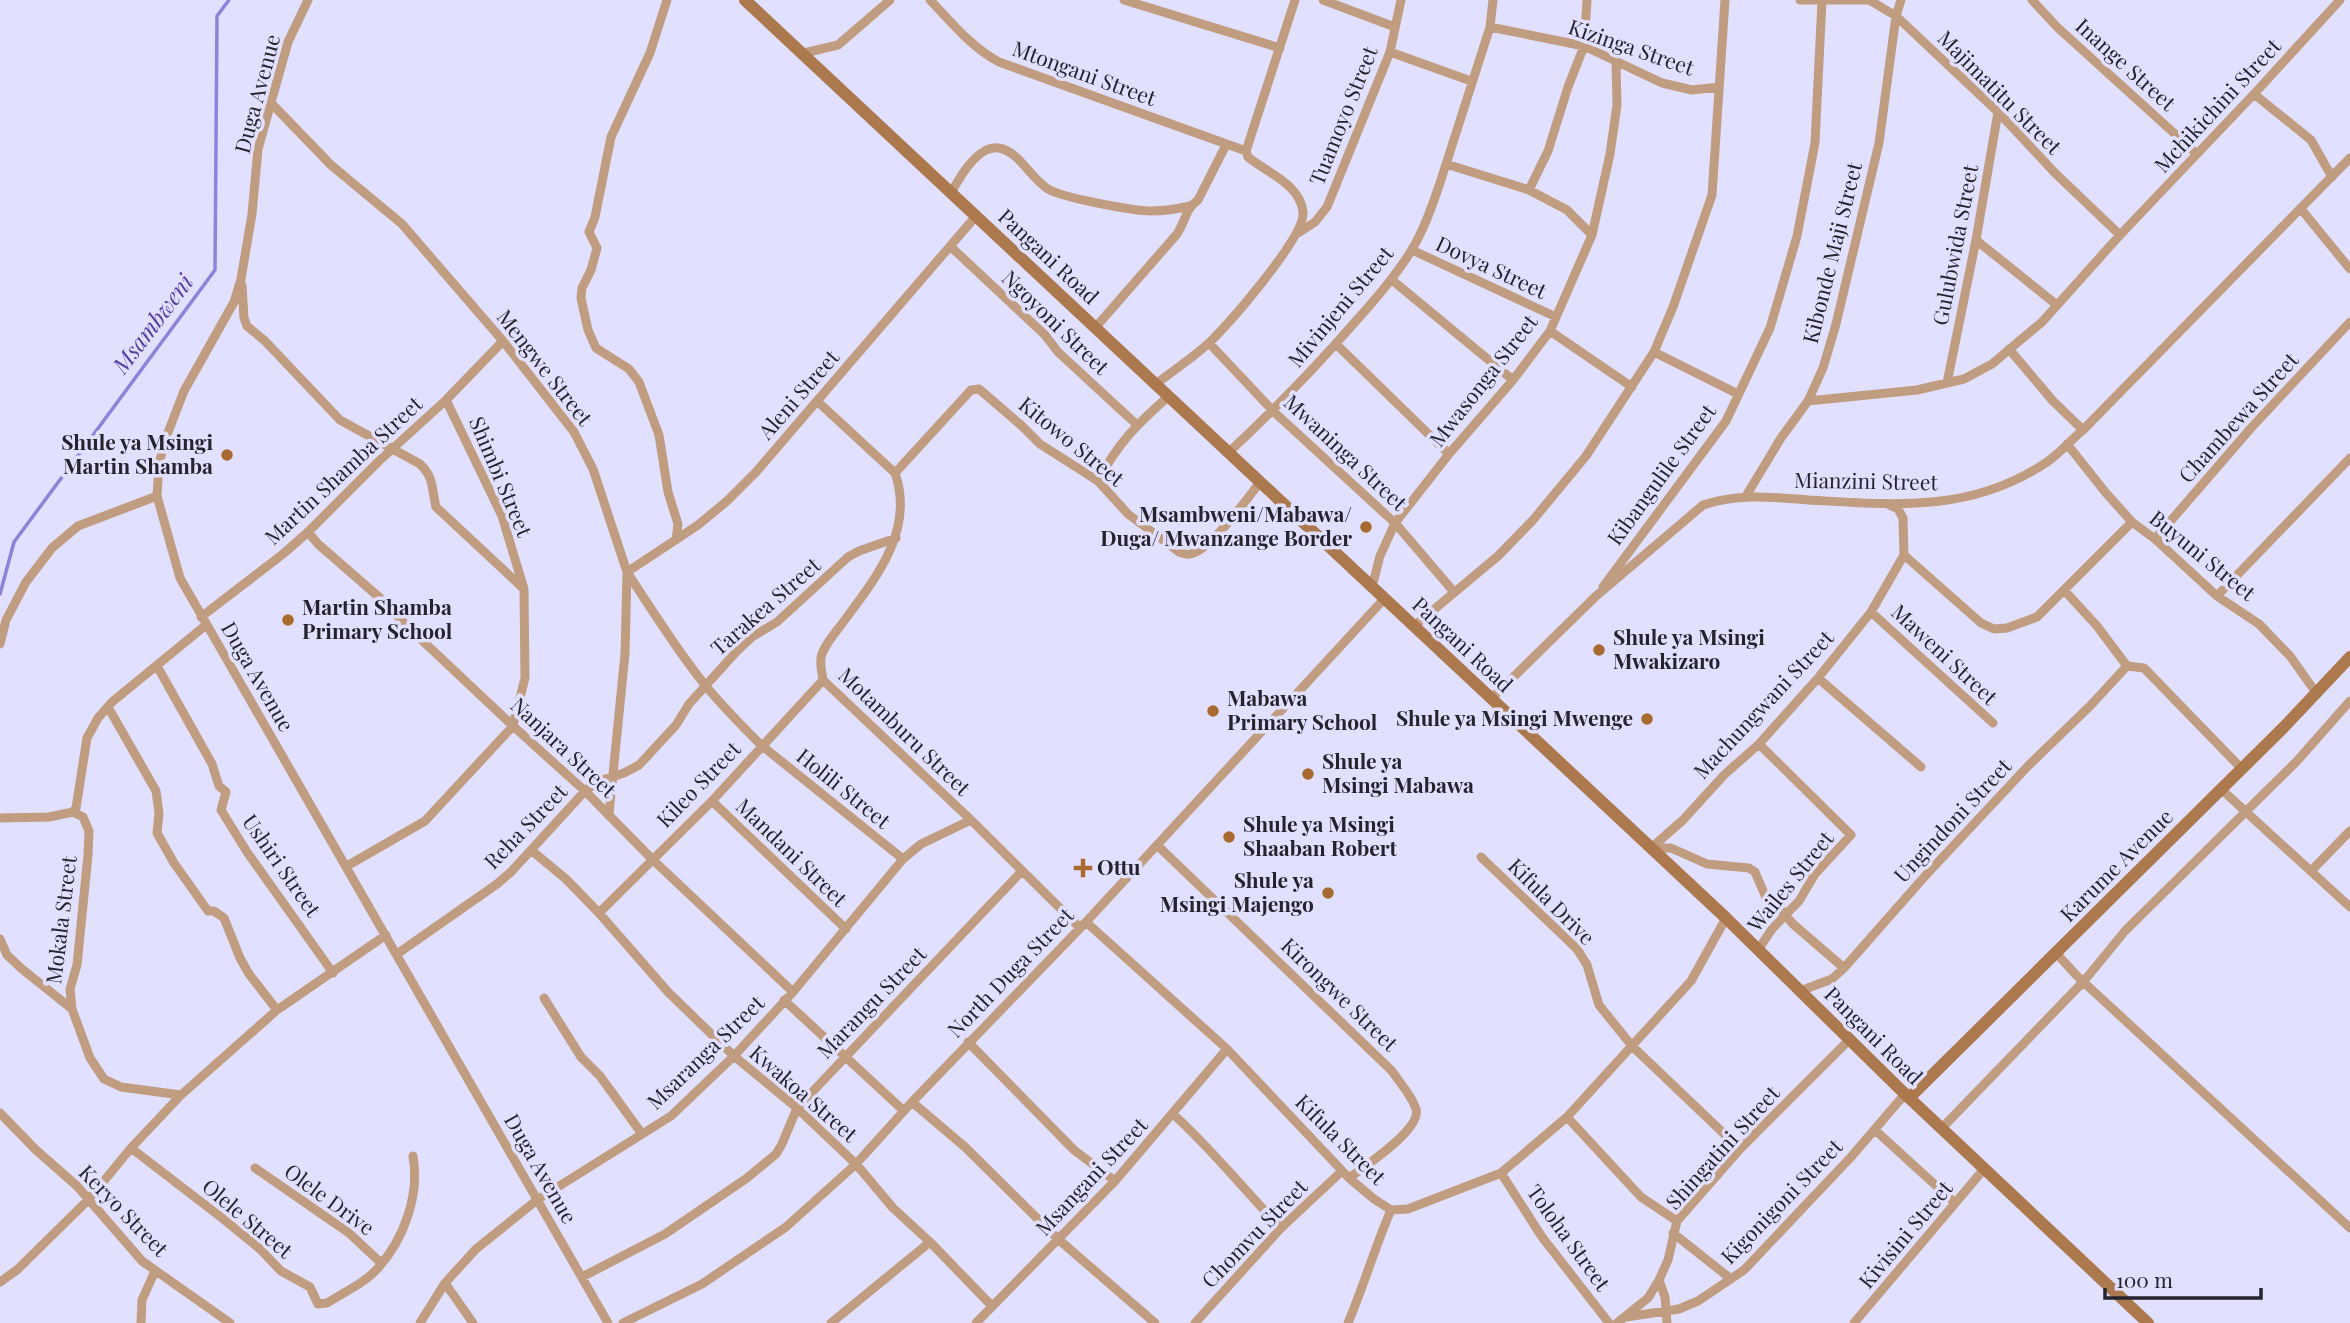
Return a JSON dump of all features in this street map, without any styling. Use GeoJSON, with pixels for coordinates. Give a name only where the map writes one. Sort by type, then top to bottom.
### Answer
{"type":"FeatureCollection","features":[{"type":"Feature","properties":{"kind":"main road","name":"Pangani Road"},"geometry":{"type":"LineString","coordinates":[[745,0],[1726,918],[1941,1129],[2148,1323]]}},
{"type":"Feature","properties":{"kind":"main road","name":"Karume Avenue"},"geometry":{"type":"LineString","coordinates":[[1907,1096],[2061,959],[2224,792],[2241,768],[2349,662]]}},
{"type":"Feature","properties":{"kind":"street","name":"Duga Avenue"},"geometry":{"type":"LineString","coordinates":[[308,0],[288,42],[258,149],[252,214],[241,279],[234,302],[184,391],[159,463],[157,496],[180,578],[608,1323]]}},
{"type":"Feature","properties":{"kind":"street"},"geometry":{"type":"LineString","coordinates":[[667,0],[650,54],[611,137],[595,217],[589,232],[597,248],[581,298],[591,341],[603,354],[629,369],[639,382],[650,409],[659,435],[668,492],[678,524],[676,540]]}},
{"type":"Feature","properties":{"kind":"street"},"geometry":{"type":"LineString","coordinates":[[804,53],[838,45],[890,0]]}},
{"type":"Feature","properties":{"kind":"street","name":"Mtongani Street"},"geometry":{"type":"LineString","coordinates":[[930,0],[970,42],[999,62],[1246,151]]}},
{"type":"Feature","properties":{"kind":"street"},"geometry":{"type":"LineString","coordinates":[[1124,0],[1280,48]]}},
{"type":"Feature","properties":{"kind":"street"},"geometry":{"type":"LineString","coordinates":[[1295,0],[1246,151],[1248,157],[1289,186],[1298,197],[1303,212],[1298,233]]}},
{"type":"Feature","properties":{"kind":"street"},"geometry":{"type":"LineString","coordinates":[[1323,0],[1395,27]]}},
{"type":"Feature","properties":{"kind":"street","name":"Tuamoyo Street"},"geometry":{"type":"LineString","coordinates":[[1156,384],[1209,343],[1249,300],[1298,233],[1315,222],[1327,206],[1390,52],[1401,0]]}},
{"type":"Feature","properties":{"kind":"street","name":"Mivinjeni Street"},"geometry":{"type":"LineString","coordinates":[[1228,453],[1273,411],[1336,344],[1392,280],[1412,250],[1432,208],[1490,27],[1493,0]]}},
{"type":"Feature","properties":{"kind":"street"},"geometry":{"type":"LineString","coordinates":[[1529,190],[1548,151],[1584,46],[1587,0]]}},
{"type":"Feature","properties":{"kind":"street"},"geometry":{"type":"LineString","coordinates":[[1413,627],[1498,556],[1533,520],[1586,456],[1654,352],[1673,307],[1712,195],[1725,0]]}},
{"type":"Feature","properties":{"kind":"street","name":"Majimatitu Street"},"geometry":{"type":"LineString","coordinates":[[1800,0],[1869,0],[1896,16],[1998,112],[2054,173],[2120,234]]}},
{"type":"Feature","properties":{"kind":"street","name":"Kibonde Maji Street"},"geometry":{"type":"LineString","coordinates":[[1746,496],[1780,438],[1808,401],[1823,368],[1879,143],[1896,16],[1901,0]]}},
{"type":"Feature","properties":{"kind":"street","name":"Inange Street"},"geometry":{"type":"LineString","coordinates":[[2032,0],[2057,27],[2197,154]]}},
{"type":"Feature","properties":{"kind":"street","name":"Mchikichini Street"},"geometry":{"type":"LineString","coordinates":[[1808,401],[1917,390],[1964,379],[1992,364],[2042,322],[2120,234],[2255,94],[2340,0]]}},
{"type":"Feature","properties":{"kind":"street","name":"Kibangulile Street"},"geometry":{"type":"LineString","coordinates":[[1595,597],[1727,421],[1770,328],[1797,236],[1815,143],[1822,1]]}},
{"type":"Feature","properties":{"kind":"street","name":"Kizinga Street"},"geometry":{"type":"LineString","coordinates":[[1490,27],[1584,46],[1662,83],[1692,90],[1719,87]]}},
{"type":"Feature","properties":{"kind":"street"},"geometry":{"type":"LineString","coordinates":[[1390,52],[1471,82]]}},
{"type":"Feature","properties":{"kind":"street","name":"Mwasonga Street"},"geometry":{"type":"LineString","coordinates":[[1372,587],[1380,556],[1395,523],[1550,331],[1592,235],[1610,155],[1617,105],[1616,62]]}},
{"type":"Feature","properties":{"kind":"street"},"geometry":{"type":"LineString","coordinates":[[2255,94],[2311,140],[2332,177]]}},
{"type":"Feature","properties":{"kind":"street","name":"Mengwe Street"},"geometry":{"type":"LineString","coordinates":[[272,104],[331,165],[402,223],[503,341],[574,432],[593,469],[627,572],[625,654],[609,814]]}},
{"type":"Feature","properties":{"kind":"street","name":"Gulubwida Street"},"geometry":{"type":"LineString","coordinates":[[1947,383],[1998,112]]}},
{"type":"Feature","properties":{"kind":"street"},"geometry":{"type":"LineString","coordinates":[[951,193],[968,164],[986,150],[998,147],[1013,154],[1047,188],[1065,197],[1150,211],[1189,206],[1198,200],[1226,145]]}},
{"type":"Feature","properties":{"kind":"street","name":"Mianzini Street"},"geometry":{"type":"LineString","coordinates":[[1492,698],[1595,597],[1703,505],[1723,498],[1746,496],[1888,504],[1935,503],[1999,488],[2048,461],[2083,430],[2350,158]]}},
{"type":"Feature","properties":{"kind":"street"},"geometry":{"type":"LineString","coordinates":[[1446,164],[1529,190],[1567,210],[1592,235]]}},
{"type":"Feature","properties":{"kind":"street"},"geometry":{"type":"LineString","coordinates":[[1095,328],[1177,234],[1184,223],[1189,206]]}},
{"type":"Feature","properties":{"kind":"street"},"geometry":{"type":"LineString","coordinates":[[2301,209],[2350,269]]}},
{"type":"Feature","properties":{"kind":"street","name":"Aleni Street"},"geometry":{"type":"LineString","coordinates":[[627,572],[698,525],[756,472],[976,216]]}},
{"type":"Feature","properties":{"kind":"street"},"geometry":{"type":"LineString","coordinates":[[1976,240],[2057,305]]}},
{"type":"Feature","properties":{"kind":"street","name":"Ngoyoni Street"},"geometry":{"type":"LineString","coordinates":[[950,246],[1136,424]]}},
{"type":"Feature","properties":{"kind":"street","name":"Dovya Street"},"geometry":{"type":"LineString","coordinates":[[1412,250],[1556,317]]}},
{"type":"Feature","properties":{"kind":"street"},"geometry":{"type":"LineString","coordinates":[[241,279],[247,326],[265,341],[340,420],[420,464],[429,474],[434,487],[436,508],[524,589]]}},
{"type":"Feature","properties":{"kind":"street"},"geometry":{"type":"LineString","coordinates":[[1392,280],[1513,380]]}},
{"type":"Feature","properties":{"kind":"street","name":"Chambewa Street"},"geometry":{"type":"LineString","coordinates":[[2155,539],[2251,428],[2350,322]]}},
{"type":"Feature","properties":{"kind":"street"},"geometry":{"type":"LineString","coordinates":[[1550,331],[1632,387]]}},
{"type":"Feature","properties":{"kind":"street","name":"Martin Shamba Street"},"geometry":{"type":"LineString","coordinates":[[73,812],[76,808],[86,738],[108,708],[307,532],[446,400],[503,341]]}},
{"type":"Feature","properties":{"kind":"street","name":"Mwaninga Street"},"geometry":{"type":"LineString","coordinates":[[1209,343],[1273,411],[1395,523],[1454,592]]}},
{"type":"Feature","properties":{"kind":"street"},"geometry":{"type":"LineString","coordinates":[[1336,344],[1449,454]]}},
{"type":"Feature","properties":{"kind":"street"},"geometry":{"type":"LineString","coordinates":[[2009,349],[2053,401],[2083,430]]}},
{"type":"Feature","properties":{"kind":"street"},"geometry":{"type":"LineString","coordinates":[[1654,352],[1738,394]]}},
{"type":"Feature","properties":{"kind":"street","name":"Kitowo Street"},"geometry":{"type":"LineString","coordinates":[[895,473],[971,390],[979,388],[1040,444],[1098,481],[1128,513],[1169,546],[1188,555],[1198,552],[1215,537],[1260,482]]}},
{"type":"Feature","properties":{"kind":"street"},"geometry":{"type":"LineString","coordinates":[[1098,481],[1136,424],[1168,396]]}},
{"type":"Feature","properties":{"kind":"street","name":"Shimbi Street"},"geometry":{"type":"LineString","coordinates":[[347,866],[425,821],[513,726],[525,678],[524,589],[502,516],[446,400]]}},
{"type":"Feature","properties":{"kind":"street"},"geometry":{"type":"LineString","coordinates":[[817,401],[895,473]]}},
{"type":"Feature","properties":{"kind":"street","name":"Buyuni Street"},"geometry":{"type":"LineString","coordinates":[[2067,444],[2132,522],[2155,539],[2217,596],[2259,624],[2290,656],[2317,694]]}},
{"type":"Feature","properties":{"kind":"street"},"geometry":{"type":"LineString","coordinates":[[2217,596],[2349,461]]}},
{"type":"Feature","properties":{"kind":"street","name":"Motamburu Street"},"geometry":{"type":"LineString","coordinates":[[895,473],[900,510],[896,538],[880,574],[839,628],[821,657],[823,680],[1022,871],[1083,925]]}},
{"type":"Feature","properties":{"kind":"street"},"geometry":{"type":"LineString","coordinates":[[0,644],[6,620],[26,582],[52,548],[78,526],[157,496]]}},
{"type":"Feature","properties":{"kind":"street"},"geometry":{"type":"LineString","coordinates":[[1888,504],[1898,509],[1903,518],[1904,555],[1981,623],[1994,629],[2007,628],[2037,617],[2132,522]]}},
{"type":"Feature","properties":{"kind":"street","name":"Nanjara Street"},"geometry":{"type":"LineString","coordinates":[[307,532],[585,791],[652,859],[793,992]]}},
{"type":"Feature","properties":{"kind":"street","name":"Tarakea Street"},"geometry":{"type":"LineString","coordinates":[[613,777],[639,765],[676,724],[705,685],[752,637],[777,622],[848,557],[896,538]]}},
{"type":"Feature","properties":{"kind":"street","name":"Machungwani Street"},"geometry":{"type":"LineString","coordinates":[[1651,848],[1759,744],[1818,678],[1871,612],[1904,555]]}},
{"type":"Feature","properties":{"kind":"street","name":"Holili Street"},"geometry":{"type":"LineString","coordinates":[[627,572],[680,653],[705,685],[761,745],[903,859]]}},
{"type":"Feature","properties":{"kind":"street"},"geometry":{"type":"LineString","coordinates":[[2064,590],[2097,626],[2127,666],[2144,668],[2241,768]]}},
{"type":"Feature","properties":{"kind":"street","name":"North Duga Street"},"geometry":{"type":"LineString","coordinates":[[623,1323],[702,1284],[786,1227],[856,1164],[968,1042],[1083,925],[1384,599]]}},
{"type":"Feature","properties":{"kind":"street","name":"Maweni Street"},"geometry":{"type":"LineString","coordinates":[[1871,612],[1993,723]]}},
{"type":"Feature","properties":{"kind":"street","name":"Ushiri Street"},"geometry":{"type":"LineString","coordinates":[[157,666],[212,764],[219,786],[226,792],[221,810],[247,852],[333,973]]}},
{"type":"Feature","properties":{"kind":"street","name":"Ungindoni Street"},"geometry":{"type":"LineString","coordinates":[[1800,990],[1832,979],[1844,968],[2028,766],[2127,666]]}},
{"type":"Feature","properties":{"kind":"street"},"geometry":{"type":"LineString","coordinates":[[1818,678],[1921,767]]}},
{"type":"Feature","properties":{"kind":"street","name":"Kileo Street"},"geometry":{"type":"LineString","coordinates":[[599,913],[712,801],[823,680]]}},
{"type":"Feature","properties":{"kind":"street"},"geometry":{"type":"LineString","coordinates":[[1941,1129],[2125,931],[2297,761],[2350,701]]}},
{"type":"Feature","properties":{"kind":"street"},"geometry":{"type":"LineString","coordinates":[[108,708],[156,791],[159,813],[157,833],[174,863],[208,911],[220,913],[224,918],[249,974],[277,1010]]}},
{"type":"Feature","properties":{"kind":"street","name":"Wailes Street"},"geometry":{"type":"LineString","coordinates":[[1758,950],[1772,929],[1799,901],[1815,874],[1851,835],[1759,744]]}},
{"type":"Feature","properties":{"kind":"street","name":"Reha Street"},"geometry":{"type":"LineString","coordinates":[[397,954],[497,884],[585,791],[599,781],[613,777]]}},
{"type":"Feature","properties":{"kind":"street"},"geometry":{"type":"LineString","coordinates":[[2224,792],[2350,907]]}},
{"type":"Feature","properties":{"kind":"street","name":"Mandani Street"},"geometry":{"type":"LineString","coordinates":[[712,801],[846,929]]}},
{"type":"Feature","properties":{"kind":"street"},"geometry":{"type":"LineString","coordinates":[[0,818],[48,817],[73,812]]}},
{"type":"Feature","properties":{"kind":"street","name":"Mokala Street"},"geometry":{"type":"LineString","coordinates":[[73,812],[83,817],[89,831],[86,895],[77,965],[70,989],[72,1009],[90,1058],[104,1079],[121,1087],[181,1096]]}},
{"type":"Feature","properties":{"kind":"street","name":"Msaranga Street"},"geometry":{"type":"LineString","coordinates":[[420,1323],[445,1283],[476,1249],[537,1200],[671,1116],[734,1056],[793,992],[903,859],[921,844],[971,820]]}},
{"type":"Feature","properties":{"kind":"street"},"geometry":{"type":"LineString","coordinates":[[2312,870],[2350,831]]}},
{"type":"Feature","properties":{"kind":"street","name":"Kirongwe Street"},"geometry":{"type":"LineString","coordinates":[[1157,845],[1392,1071],[1416,1108],[1417,1116],[1396,1142],[1349,1178]]}},
{"type":"Feature","properties":{"kind":"street"},"geometry":{"type":"LineString","coordinates":[[1651,848],[1671,848],[1707,864],[1749,868],[1755,872],[1767,900],[1844,968]]}},
{"type":"Feature","properties":{"kind":"street","name":"Kwakoa Street"},"geometry":{"type":"LineString","coordinates":[[531,850],[566,879],[668,992],[734,1056],[797,1108],[856,1164],[893,1208],[930,1242],[991,1306]]}},
{"type":"Feature","properties":{"kind":"street","name":"Kifula Drive"},"geometry":{"type":"LineString","coordinates":[[1481,857],[1577,950],[1587,965],[1600,1005],[1632,1046],[1740,1149]]}},
{"type":"Feature","properties":{"kind":"street","name":"Marangu Street"},"geometry":{"type":"LineString","coordinates":[[582,1277],[665,1234],[747,1178],[776,1154],[797,1108],[1022,871]]}},
{"type":"Feature","properties":{"kind":"street","name":"Kifula Street"},"geometry":{"type":"LineString","coordinates":[[1083,925],[1227,1049],[1349,1178],[1391,1210],[1408,1209],[1501,1173],[1567,1117],[1691,981],[1726,918]]}},
{"type":"Feature","properties":{"kind":"street"},"geometry":{"type":"LineString","coordinates":[[0,1282],[18,1269],[89,1199],[131,1148],[181,1096],[277,1010],[386,935]]}},
{"type":"Feature","properties":{"kind":"street"},"geometry":{"type":"LineString","coordinates":[[0,939],[7,955],[72,1009]]}},
{"type":"Feature","properties":{"kind":"street"},"geometry":{"type":"LineString","coordinates":[[2061,959],[2350,1228]]}},
{"type":"Feature","properties":{"kind":"street"},"geometry":{"type":"LineString","coordinates":[[544,998],[581,1057],[600,1076],[642,1134]]}},
{"type":"Feature","properties":{"kind":"street"},"geometry":{"type":"LineString","coordinates":[[784,1000],[904,1111]]}},
{"type":"Feature","properties":{"kind":"street","name":"Shingatini Street"},"geometry":{"type":"LineString","coordinates":[[1610,1323],[1626,1317],[1648,1298],[1668,1260],[1677,1221],[1740,1149],[1849,1040]]}},
{"type":"Feature","properties":{"kind":"street"},"geometry":{"type":"LineString","coordinates":[[968,1042],[1074,1150],[1115,1181]]}},
{"type":"Feature","properties":{"kind":"street","name":"Msangani Street"},"geometry":{"type":"LineString","coordinates":[[977,1322],[1115,1181],[1227,1049]]}},
{"type":"Feature","properties":{"kind":"street","name":"Kigonigoni Street"},"geometry":{"type":"LineString","coordinates":[[1626,1317],[1666,1312],[1698,1301],[1744,1270],[1907,1096]]}},
{"type":"Feature","properties":{"kind":"street"},"geometry":{"type":"LineString","coordinates":[[912,1102],[965,1147],[1058,1239],[1155,1323]]}},
{"type":"Feature","properties":{"kind":"street","name":"Keryo Street"},"geometry":{"type":"LineString","coordinates":[[0,1112],[89,1199],[142,1261],[230,1323]]}},
{"type":"Feature","properties":{"kind":"street"},"geometry":{"type":"LineString","coordinates":[[1173,1114],[1206,1145],[1281,1228]]}},
{"type":"Feature","properties":{"kind":"street"},"geometry":{"type":"LineString","coordinates":[[1567,1117],[1641,1197],[1677,1221]]}},
{"type":"Feature","properties":{"kind":"street"},"geometry":{"type":"LineString","coordinates":[[1875,1130],[1955,1203]]}},
{"type":"Feature","properties":{"kind":"street","name":"Olele Street"},"geometry":{"type":"LineString","coordinates":[[131,1148],[232,1226],[281,1271],[310,1287],[318,1304],[327,1303],[364,1280],[381,1263],[400,1237],[413,1195],[416,1175],[413,1156]]}},
{"type":"Feature","properties":{"kind":"street","name":"Olele Drive"},"geometry":{"type":"LineString","coordinates":[[255,1168],[349,1233],[381,1263]]}},
{"type":"Feature","properties":{"kind":"street","name":"Kivisini Street"},"geometry":{"type":"LineString","coordinates":[[1854,1323],[1984,1170]]}},
{"type":"Feature","properties":{"kind":"street","name":"Chomvu Street"},"geometry":{"type":"LineString","coordinates":[[1195,1323],[1281,1228],[1342,1171]]}},
{"type":"Feature","properties":{"kind":"street","name":"Toloha Street"},"geometry":{"type":"LineString","coordinates":[[1501,1173],[1542,1237],[1610,1323]]}},
{"type":"Feature","properties":{"kind":"street"},"geometry":{"type":"LineString","coordinates":[[1348,1323],[1391,1210]]}},
{"type":"Feature","properties":{"kind":"street"},"geometry":{"type":"LineString","coordinates":[[1673,1233],[1731,1279]]}},
{"type":"Feature","properties":{"kind":"street"},"geometry":{"type":"LineString","coordinates":[[831,1323],[930,1242]]}},
{"type":"Feature","properties":{"kind":"street"},"geometry":{"type":"LineString","coordinates":[[141,1323],[142,1300],[155,1271]]}},
{"type":"Feature","properties":{"kind":"street"},"geometry":{"type":"LineString","coordinates":[[1659,1280],[1667,1323]]}},
{"type":"Feature","properties":{"kind":"street"},"geometry":{"type":"LineString","coordinates":[[445,1283],[472,1323]]}},
{"type":"Feature","properties":{"kind":"waterway","name":"Msambweni"},"geometry":{"type":"LineString","coordinates":[[0,594],[14,542],[215,270],[217,16],[229,0]]}},
{"type":"Feature","properties":{"kind":"place","name":"Shule ya Msingi Martin Shamba"},"geometry":{"type":"Point","coordinates":[227,455]}},
{"type":"Feature","properties":{"kind":"place","name":"Msambweni/Mabawa/ Duga/ Mwanzange Border"},"geometry":{"type":"Point","coordinates":[1366,527]}},
{"type":"Feature","properties":{"kind":"place","name":"Martin Shamba Primary School"},"geometry":{"type":"Point","coordinates":[288,620]}},
{"type":"Feature","properties":{"kind":"place","name":"Shule ya Msingi Mwakizaro"},"geometry":{"type":"Point","coordinates":[1599,650]}},
{"type":"Feature","properties":{"kind":"place","name":"Mabawa Primary School"},"geometry":{"type":"Point","coordinates":[1213,711]}},
{"type":"Feature","properties":{"kind":"place","name":"Shule ya Msingi Mwenge"},"geometry":{"type":"Point","coordinates":[1647,719]}},
{"type":"Feature","properties":{"kind":"place","name":"Shule ya Msingi Mabawa"},"geometry":{"type":"Point","coordinates":[1308,774]}},
{"type":"Feature","properties":{"kind":"place","name":"Shule ya Msingi Shaaban Robert"},"geometry":{"type":"Point","coordinates":[1229,837]}},
{"type":"Feature","properties":{"kind":"place","name":"Ottu"},"geometry":{"type":"Point","coordinates":[1083,868]}},
{"type":"Feature","properties":{"kind":"place","name":"Shule ya Msingi Majengo"},"geometry":{"type":"Point","coordinates":[1328,893]}}]}
